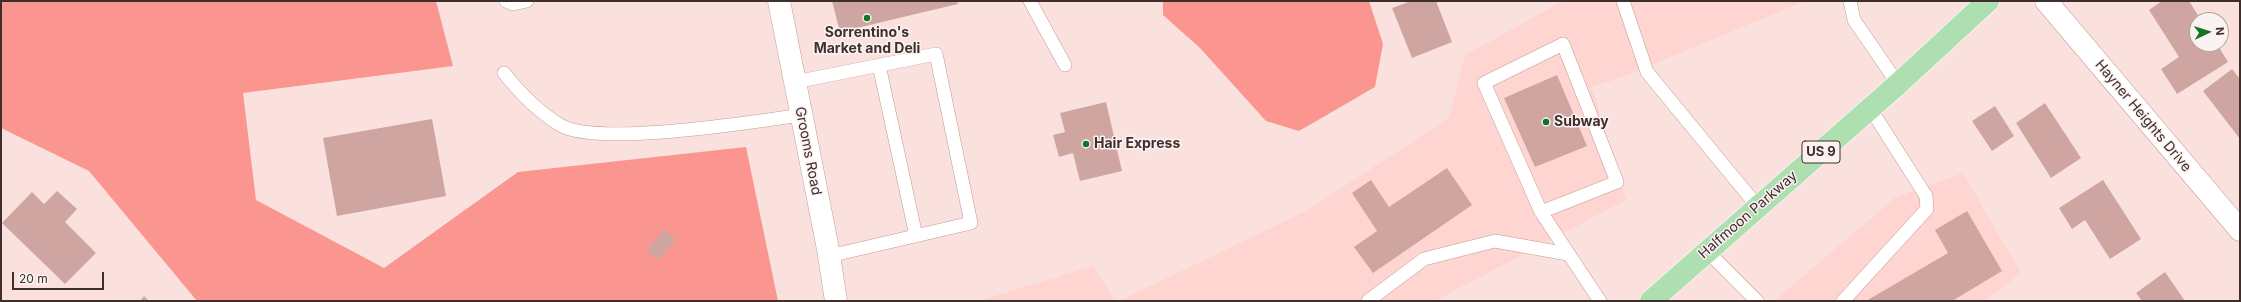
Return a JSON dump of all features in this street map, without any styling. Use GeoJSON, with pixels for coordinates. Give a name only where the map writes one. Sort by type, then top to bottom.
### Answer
{"type":"FeatureCollection","features":[{"type":"Feature","properties":{"kind":"main road","name":"Halfmoon Parkway"},"geometry":{"type":"LineString","coordinates":[[1657,299],[1707,252],[1898,84],[1988,1]]}},
{"type":"Feature","properties":{"kind":"street","name":"Grooms Road"},"geometry":{"type":"LineString","coordinates":[[779,1],[829,256],[836,301]]}},
{"type":"Feature","properties":{"kind":"street","name":"Hayner Heights Drive"},"geometry":{"type":"LineString","coordinates":[[2046,1],[2240,230]]}},
{"type":"Feature","properties":{"kind":"lane"},"geometry":{"type":"LineString","coordinates":[[506,1],[513,4],[527,1]]}},
{"type":"Feature","properties":{"kind":"lane"},"geometry":{"type":"LineString","coordinates":[[1030,1],[1065,65]]}},
{"type":"Feature","properties":{"kind":"lane"},"geometry":{"type":"LineString","coordinates":[[1623,1],[1647,72],[1758,207]]}},
{"type":"Feature","properties":{"kind":"lane"},"geometry":{"type":"LineString","coordinates":[[1850,1],[1854,20],[1898,84]]}},
{"type":"Feature","properties":{"kind":"lane"},"geometry":{"type":"LineString","coordinates":[[1541,212],[1617,182],[1563,44],[1484,83],[1541,212],[1600,301]]}},
{"type":"Feature","properties":{"kind":"lane"},"geometry":{"type":"LineString","coordinates":[[795,82],[936,54],[971,223],[829,256]]}},
{"type":"Feature","properties":{"kind":"lane"},"geometry":{"type":"LineString","coordinates":[[879,65],[916,236]]}},
{"type":"Feature","properties":{"kind":"lane"},"geometry":{"type":"LineString","coordinates":[[504,73],[541,110],[560,126],[588,134],[720,126],[801,115]]}},
{"type":"Feature","properties":{"kind":"lane"},"geometry":{"type":"LineString","coordinates":[[1843,301],[1927,209],[1926,196],[1870,108]]}},
{"type":"Feature","properties":{"kind":"lane"},"geometry":{"type":"LineString","coordinates":[[1368,301],[1424,259],[1495,241],[1568,254]]}},
{"type":"Feature","properties":{"kind":"lane"},"geometry":{"type":"LineString","coordinates":[[1707,252],[1757,301]]}},
{"type":"Feature","properties":{"kind":"shaded area"},"geometry":{"type":"Polygon","coordinates":[[[1,1],[436,1],[453,66],[243,93],[256,200],[384,268],[518,172],[746,147],[778,301],[197,301],[89,171],[1,128],[1,1]]]}},
{"type":"Feature","properties":{"kind":"shaded area"},"geometry":{"type":"Polygon","coordinates":[[[1163,1],[1369,1],[1383,44],[1375,87],[1299,131],[1266,121],[1200,48],[1163,15],[1163,1]]]}},
{"type":"Feature","properties":{"kind":"shaded area"},"geometry":{"type":"Polygon","coordinates":[[[1563,1],[1805,1],[1620,78],[1592,87],[1626,200],[1435,301],[1119,301],[1306,211],[1449,118],[1465,55],[1563,1]]]}},
{"type":"Feature","properties":{"kind":"shaded area"},"geometry":{"type":"Polygon","coordinates":[[[1963,173],[2021,273],[1986,301],[1774,301],[1896,197],[1963,173]]]}},
{"type":"Feature","properties":{"kind":"shaded area"},"geometry":{"type":"Polygon","coordinates":[[[1093,266],[1115,301],[977,301],[1093,266]]]}},
{"type":"Feature","properties":{"kind":"building","name":"Sorrentino's Market and Deli"},"geometry":{"type":"Polygon","coordinates":[[[832,1],[957,1],[958,4],[840,32],[832,1]]]}},
{"type":"Feature","properties":{"kind":"building"},"geometry":{"type":"Polygon","coordinates":[[[1411,1],[1436,1],[1452,42],[1412,58],[1392,8],[1411,1]]]}},
{"type":"Feature","properties":{"kind":"building"},"geometry":{"type":"Polygon","coordinates":[[[2162,1],[2189,1],[2196,12],[2189,12],[2189,52],[2222,52],[2228,62],[2177,94],[2161,69],[2179,57],[2149,10],[2162,1]]]}},
{"type":"Feature","properties":{"kind":"building"},"geometry":{"type":"Polygon","coordinates":[[[2232,69],[2240,79],[2240,139],[2203,91],[2232,69]]]}},
{"type":"Feature","properties":{"kind":"building","name":"Subway"},"geometry":{"type":"Polygon","coordinates":[[[1557,75],[1587,146],[1535,167],[1504,98],[1557,75]]]}},
{"type":"Feature","properties":{"kind":"building","name":"Hair Express"},"geometry":{"type":"Polygon","coordinates":[[[1106,102],[1122,171],[1080,181],[1073,153],[1059,157],[1053,135],[1065,132],[1060,113],[1106,102]]]}},
{"type":"Feature","properties":{"kind":"building"},"geometry":{"type":"Polygon","coordinates":[[[2045,103],[2081,158],[2051,178],[2016,123],[2045,103]]]}},
{"type":"Feature","properties":{"kind":"building"},"geometry":{"type":"Polygon","coordinates":[[[1995,106],[2014,136],[1992,151],[1972,121],[1995,106]]]}},
{"type":"Feature","properties":{"kind":"building"},"geometry":{"type":"Polygon","coordinates":[[[432,119],[446,196],[337,216],[323,138],[432,119]]]}},
{"type":"Feature","properties":{"kind":"building"},"geometry":{"type":"Polygon","coordinates":[[[1447,168],[1472,205],[1373,273],[1354,247],[1377,231],[1352,193],[1371,180],[1389,207],[1447,168]]]}},
{"type":"Feature","properties":{"kind":"building"},"geometry":{"type":"Polygon","coordinates":[[[2103,180],[2141,239],[2110,259],[2085,220],[2072,229],[2059,208],[2103,180]]]}},
{"type":"Feature","properties":{"kind":"building"},"geometry":{"type":"Polygon","coordinates":[[[57,191],[77,209],[65,222],[96,253],[65,284],[2,223],[32,192],[44,204],[57,191]]]}},
{"type":"Feature","properties":{"kind":"building"},"geometry":{"type":"Polygon","coordinates":[[[1967,211],[2002,271],[1952,301],[1866,301],[1948,253],[1935,230],[1967,211]]]}},
{"type":"Feature","properties":{"kind":"building"},"geometry":{"type":"Polygon","coordinates":[[[665,229],[676,240],[658,260],[646,250],[665,229]]]}},
{"type":"Feature","properties":{"kind":"building"},"geometry":{"type":"Polygon","coordinates":[[[2165,272],[2185,301],[2142,301],[2136,293],[2165,272]]]}},
{"type":"Feature","properties":{"kind":"building"},"geometry":{"type":"Polygon","coordinates":[[[144,296],[149,301],[140,301],[144,296]]]}},
{"type":"Feature","properties":{"kind":"place","name":"Sorrentino's Market and Deli"},"geometry":{"type":"Point","coordinates":[867,18]}},
{"type":"Feature","properties":{"kind":"place","name":"Subway"},"geometry":{"type":"Point","coordinates":[1546,122]}},
{"type":"Feature","properties":{"kind":"place","name":"Hair Express"},"geometry":{"type":"Point","coordinates":[1086,144]}}]}
